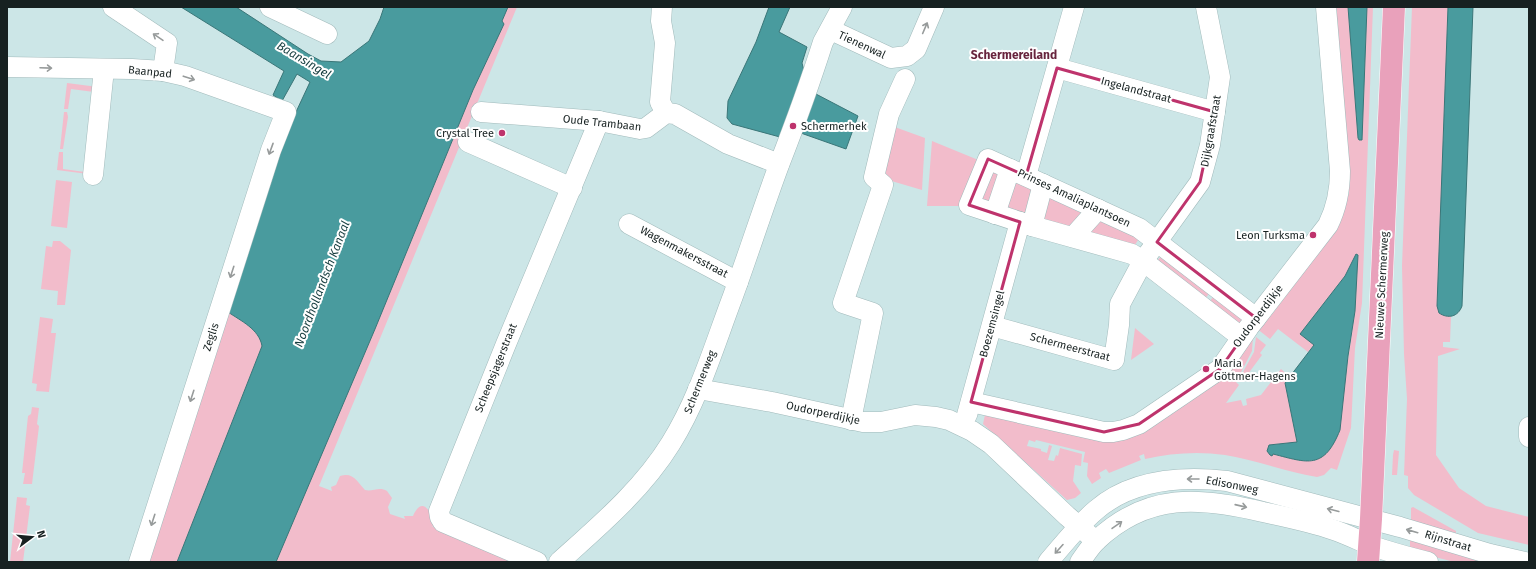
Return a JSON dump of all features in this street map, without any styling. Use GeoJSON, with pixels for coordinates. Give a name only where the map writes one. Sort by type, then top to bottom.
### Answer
{"type":"FeatureCollection","features":[{"type":"Feature","properties":{"kind":"main road","name":"Nieuwe Schermerweg"},"geometry":{"type":"LineString","coordinates":[[1369,553],[1394,7]]}},
{"type":"Feature","properties":{"kind":"street"},"geometry":{"type":"LineString","coordinates":[[113,7],[167,43],[163,71]]}},
{"type":"Feature","properties":{"kind":"street"},"geometry":{"type":"LineString","coordinates":[[270,7],[327,34]]}},
{"type":"Feature","properties":{"kind":"street"},"geometry":{"type":"LineString","coordinates":[[662,7],[661,21],[665,43],[660,102],[666,114],[675,114],[728,144],[780,164]]}},
{"type":"Feature","properties":{"kind":"street","name":"Schermerweg"},"geometry":{"type":"LineString","coordinates":[[559,562],[617,509],[652,470],[682,424],[698,389],[738,282],[824,42],[842,7]]}},
{"type":"Feature","properties":{"kind":"street","name":"Tienenwal"},"geometry":{"type":"LineString","coordinates":[[831,30],[891,58],[907,56],[916,49],[934,7]]}},
{"type":"Feature","properties":{"kind":"street"},"geometry":{"type":"LineString","coordinates":[[1074,7],[1028,172],[995,214],[1024,226],[1073,237],[1132,254],[1241,337]]}},
{"type":"Feature","properties":{"kind":"street","name":"Dijkgraafstraat"},"geometry":{"type":"LineString","coordinates":[[1157,242],[1200,182],[1210,145],[1220,77],[1206,7]]}},
{"type":"Feature","properties":{"kind":"street","name":"Oudorperdijkje"},"geometry":{"type":"LineString","coordinates":[[971,402],[1104,432],[1113,432],[1139,424],[1220,369],[1241,337],[1328,225],[1334,215],[1340,187],[1340,171],[1326,7]]}},
{"type":"Feature","properties":{"kind":"street","name":"Baanpad"},"geometry":{"type":"LineString","coordinates":[[7,67],[132,69],[163,71],[185,76],[286,112]]}},
{"type":"Feature","properties":{"kind":"street","name":"Ingelandstraat"},"geometry":{"type":"LineString","coordinates":[[1057,68],[1215,112]]}},
{"type":"Feature","properties":{"kind":"street"},"geometry":{"type":"LineString","coordinates":[[93,175],[104,69]]}},
{"type":"Feature","properties":{"kind":"street"},"geometry":{"type":"LineString","coordinates":[[851,420],[874,313],[843,303],[883,185],[874,177],[889,114],[904,79]]}},
{"type":"Feature","properties":{"kind":"street","name":"Zeglis"},"geometry":{"type":"LineString","coordinates":[[139,562],[269,156],[286,112]]}},
{"type":"Feature","properties":{"kind":"street","name":"Oude Trambaan"},"geometry":{"type":"LineString","coordinates":[[481,112],[599,121],[640,128],[646,128],[666,114]]}},
{"type":"Feature","properties":{"kind":"street","name":"Scheepsjagerstraat"},"geometry":{"type":"LineString","coordinates":[[537,562],[444,522],[440,517],[439,511],[506,344],[599,121]]}},
{"type":"Feature","properties":{"kind":"street"},"geometry":{"type":"LineString","coordinates":[[468,142],[572,188]]}},
{"type":"Feature","properties":{"kind":"street","name":"Prinses Amaliaplantsoen"},"geometry":{"type":"LineString","coordinates":[[995,214],[969,206],[988,159],[1028,172],[1098,209],[1138,228],[1256,318]]}},
{"type":"Feature","properties":{"kind":"street","name":"Boezemsingel"},"geometry":{"type":"LineString","coordinates":[[964,426],[992,326],[1024,226],[1028,172]]}},
{"type":"Feature","properties":{"kind":"street"},"geometry":{"type":"LineString","coordinates":[[1073,237],[1098,209]]}},
{"type":"Feature","properties":{"kind":"street","name":"Wagenmakersstraat"},"geometry":{"type":"LineString","coordinates":[[629,224],[738,282]]}},
{"type":"Feature","properties":{"kind":"street"},"geometry":{"type":"LineString","coordinates":[[1143,261],[1157,242]]}},
{"type":"Feature","properties":{"kind":"street","name":"Schermeerstraat"},"geometry":{"type":"LineString","coordinates":[[992,326],[1114,360],[1120,325],[1120,304],[1143,261]]}},
{"type":"Feature","properties":{"kind":"street","name":"Oudorperdijkje"},"geometry":{"type":"LineString","coordinates":[[698,389],[772,402],[851,420],[872,423],[907,416],[924,415],[949,420],[964,426],[991,444],[1079,527],[1096,541]]}},
{"type":"Feature","properties":{"kind":"street"},"geometry":{"type":"LineString","coordinates":[[1529,427],[1529,437]]}},
{"type":"Feature","properties":{"kind":"street","name":"Edisonweg"},"geometry":{"type":"LineString","coordinates":[[1048,562],[1096,510],[1127,491],[1157,482],[1198,478],[1227,481],[1371,519]]}},
{"type":"Feature","properties":{"kind":"street","name":"Edisonweg"},"geometry":{"type":"LineString","coordinates":[[1080,562],[1096,541],[1121,522],[1141,511],[1162,504],[1193,501],[1232,504],[1284,516],[1334,530],[1369,553]]}},
{"type":"Feature","properties":{"kind":"street","name":"Rijnstraat"},"geometry":{"type":"LineString","coordinates":[[1371,519],[1490,554],[1525,562]]}},
{"type":"Feature","properties":{"kind":"street"},"geometry":{"type":"LineString","coordinates":[[1369,553],[1399,555],[1428,562]]}},
{"type":"Feature","properties":{"kind":"highlighted area"},"geometry":{"type":"Polygon","coordinates":[[[1057,68],[1215,112],[1200,182],[1157,242],[1256,318],[1220,369],[1139,424],[1104,432],[971,402],[1020,222],[969,205],[988,159],[1026,176],[1057,68]]]}},
{"type":"Feature","properties":{"kind":"shaded area"},"geometry":{"type":"Polygon","coordinates":[[[508,7],[517,7],[319,486],[332,491],[331,487],[336,485],[340,476],[349,475],[355,478],[365,490],[381,489],[387,491],[392,498],[388,507],[390,514],[405,519],[404,516],[413,516],[420,506],[424,506],[430,512],[438,527],[431,526],[521,562],[276,562],[375,329],[473,90],[503,24],[502,21],[508,7]]]}},
{"type":"Feature","properties":{"kind":"shaded area"},"geometry":{"type":"Polygon","coordinates":[[[1333,7],[1348,7],[1358,138],[1362,140],[1367,7],[1373,7],[1362,303],[1355,348],[1351,428],[1337,470],[1331,468],[1324,475],[1317,477],[1225,455],[1185,453],[1145,459],[1144,454],[1139,456],[1141,460],[1109,473],[1106,469],[1099,473],[1101,478],[1092,484],[1087,476],[1088,463],[1083,462],[1085,452],[1036,440],[1035,442],[1029,440],[1027,446],[1041,449],[1041,451],[1047,453],[1049,445],[1052,446],[1048,460],[1054,461],[1056,455],[1058,456],[1060,448],[1082,454],[1081,466],[1075,465],[1073,481],[1081,493],[1075,498],[1067,500],[983,424],[986,410],[1103,438],[1253,336],[1252,351],[1236,382],[1239,385],[1226,403],[1241,400],[1243,406],[1247,405],[1246,399],[1261,395],[1281,369],[1290,377],[1285,383],[1297,443],[1269,445],[1270,455],[1272,456],[1273,454],[1302,461],[1311,461],[1344,388],[1355,311],[1355,256],[1345,276],[1300,334],[1314,345],[1308,352],[1278,329],[1270,339],[1256,328],[1273,313],[1337,229],[1349,193],[1333,7]]]}},
{"type":"Feature","properties":{"kind":"shaded area"},"geometry":{"type":"Polygon","coordinates":[[[1412,7],[1448,7],[1437,306],[1448,316],[1451,316],[1450,342],[1443,342],[1443,347],[1460,349],[1438,356],[1436,455],[1459,488],[1486,506],[1529,517],[1529,545],[1478,533],[1414,495],[1408,488],[1408,476],[1404,475],[1407,399],[1404,354],[1402,266],[1412,7]]]}},
{"type":"Feature","properties":{"kind":"shaded area"},"geometry":{"type":"Polygon","coordinates":[[[67,83],[98,87],[94,92],[71,89],[68,109],[64,109],[67,83]]]}},
{"type":"Feature","properties":{"kind":"shaded area"},"geometry":{"type":"Polygon","coordinates":[[[64,112],[67,112],[68,117],[63,149],[60,149],[64,112]]]}},
{"type":"Feature","properties":{"kind":"shaded area"},"geometry":{"type":"Polygon","coordinates":[[[892,126],[925,138],[922,190],[878,177],[892,126]]]}},
{"type":"Feature","properties":{"kind":"shaded area"},"geometry":{"type":"Polygon","coordinates":[[[932,141],[1010,173],[1142,234],[1131,251],[970,206],[927,206],[932,141]]]}},
{"type":"Feature","properties":{"kind":"shaded area"},"geometry":{"type":"Polygon","coordinates":[[[59,152],[63,152],[63,169],[85,172],[88,174],[57,170],[59,152]]]}},
{"type":"Feature","properties":{"kind":"shaded area"},"geometry":{"type":"Polygon","coordinates":[[[56,180],[72,182],[67,228],[51,226],[56,180]]]}},
{"type":"Feature","properties":{"kind":"shaded area"},"geometry":{"type":"Polygon","coordinates":[[[53,241],[60,241],[71,250],[65,305],[57,305],[58,291],[41,289],[46,246],[52,247],[53,241]]]}},
{"type":"Feature","properties":{"kind":"shaded area"},"geometry":{"type":"Polygon","coordinates":[[[1165,251],[1213,288],[1202,303],[1153,266],[1165,251]]]}},
{"type":"Feature","properties":{"kind":"shaded area"},"geometry":{"type":"Polygon","coordinates":[[[1214,296],[1248,315],[1237,330],[1209,302],[1214,296]]]}},
{"type":"Feature","properties":{"kind":"shaded area"},"geometry":{"type":"Polygon","coordinates":[[[228,312],[244,322],[253,330],[262,346],[177,562],[145,562],[228,312]]]}},
{"type":"Feature","properties":{"kind":"shaded area"},"geometry":{"type":"Polygon","coordinates":[[[40,317],[53,319],[51,333],[56,333],[49,392],[36,391],[37,384],[32,383],[40,317]]]}},
{"type":"Feature","properties":{"kind":"shaded area"},"geometry":{"type":"Polygon","coordinates":[[[1135,328],[1154,344],[1131,360],[1135,328]]]}},
{"type":"Feature","properties":{"kind":"shaded area"},"geometry":{"type":"Polygon","coordinates":[[[1256,337],[1266,345],[1260,353],[1262,355],[1242,382],[1240,381],[1244,370],[1254,352],[1256,337]]]}},
{"type":"Feature","properties":{"kind":"shaded area"},"geometry":{"type":"Polygon","coordinates":[[[32,407],[39,408],[37,424],[39,426],[32,484],[23,484],[25,473],[22,473],[28,416],[31,414],[32,407]]]}},
{"type":"Feature","properties":{"kind":"shaded area"},"geometry":{"type":"Polygon","coordinates":[[[1394,450],[1399,451],[1397,475],[1392,475],[1394,450]]]}},
{"type":"Feature","properties":{"kind":"shaded area"},"geometry":{"type":"Polygon","coordinates":[[[17,497],[27,498],[26,505],[30,506],[23,562],[10,562],[17,497]]]}},
{"type":"Feature","properties":{"kind":"shaded area"},"geometry":{"type":"Polygon","coordinates":[[[1413,507],[1456,531],[1456,533],[1411,522],[1411,508],[1413,507]]]}},
{"type":"Feature","properties":{"kind":"shaded area"},"geometry":{"type":"Polygon","coordinates":[[[1410,539],[1509,562],[1455,562],[1410,551],[1410,539]]]}},
{"type":"Feature","properties":{"kind":"water"},"geometry":{"type":"Polygon","coordinates":[[[181,7],[236,7],[321,61],[341,62],[369,41],[384,7],[508,7],[502,21],[504,24],[473,90],[375,329],[276,562],[177,562],[262,346],[253,330],[244,322],[228,312],[289,127],[310,82],[297,74],[282,101],[273,95],[284,71],[181,7]]]}},
{"type":"Feature","properties":{"kind":"water"},"geometry":{"type":"Polygon","coordinates":[[[769,7],[790,7],[779,32],[807,47],[802,63],[814,93],[858,116],[846,149],[798,132],[780,137],[732,124],[727,118],[728,101],[756,42],[769,7]]]}},
{"type":"Feature","properties":{"kind":"water"},"geometry":{"type":"Polygon","coordinates":[[[1348,7],[1367,7],[1362,140],[1359,140],[1358,138],[1348,7]]]}},
{"type":"Feature","properties":{"kind":"water"},"geometry":{"type":"Polygon","coordinates":[[[1448,7],[1473,7],[1462,306],[1458,313],[1452,316],[1446,316],[1439,313],[1437,306],[1448,7]]]}},
{"type":"Feature","properties":{"kind":"water"},"geometry":{"type":"Polygon","coordinates":[[[1356,254],[1358,255],[1355,311],[1348,356],[1340,430],[1328,452],[1321,458],[1305,461],[1273,454],[1272,456],[1267,451],[1269,445],[1297,442],[1285,383],[1314,345],[1300,334],[1345,276],[1356,254]]]}},
{"type":"Feature","properties":{"kind":"place","name":"Schermerhek"},"geometry":{"type":"Point","coordinates":[793,126]}},
{"type":"Feature","properties":{"kind":"place","name":"Crystal Tree"},"geometry":{"type":"Point","coordinates":[502,133]}},
{"type":"Feature","properties":{"kind":"place","name":"Leon Turksma"},"geometry":{"type":"Point","coordinates":[1313,235]}},
{"type":"Feature","properties":{"kind":"place","name":"Maria Göttmer-Hagens"},"geometry":{"type":"Point","coordinates":[1206,369]}},
{"type":"Feature","properties":{"kind":"district","name":"Schermereiland"},"geometry":{"type":"Point","coordinates":[1014,55]}},
{"type":"Feature","properties":{"kind":"water label","name":"Baansingel"},"geometry":{"type":"Point","coordinates":[304,60]}},
{"type":"Feature","properties":{"kind":"water label","name":"Noordhollandsch Kanaal"},"geometry":{"type":"Point","coordinates":[322,284]}}]}
